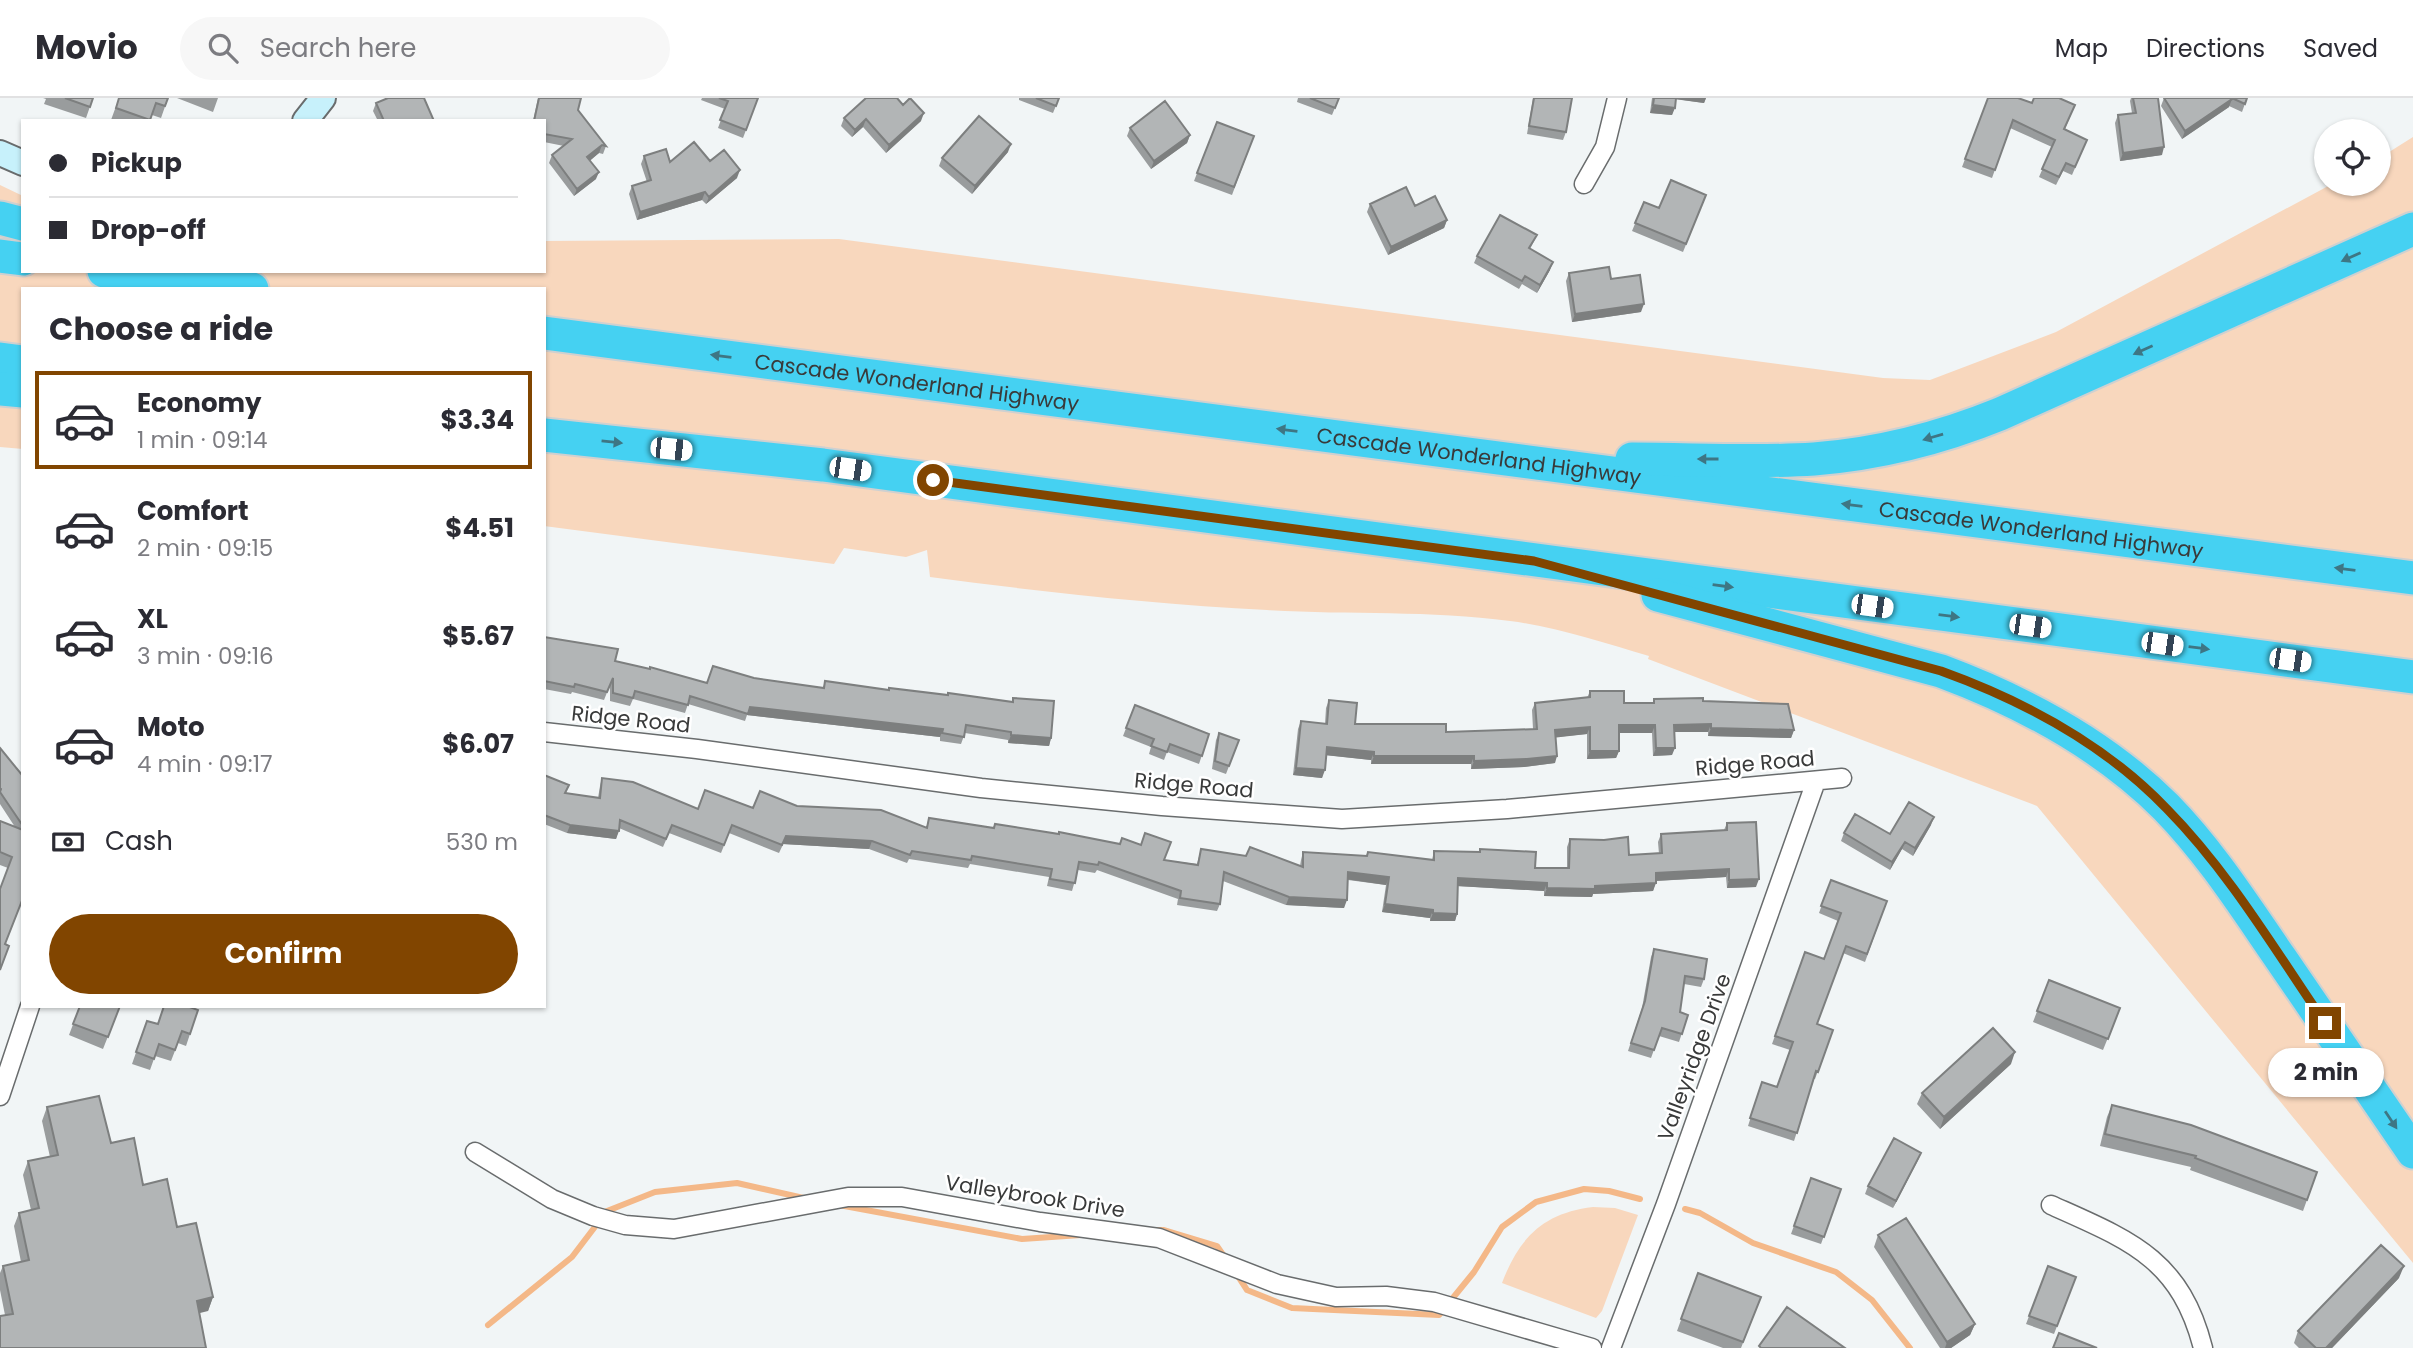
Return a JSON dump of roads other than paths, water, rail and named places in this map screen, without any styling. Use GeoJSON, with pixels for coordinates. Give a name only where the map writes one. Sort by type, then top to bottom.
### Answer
{"type":"FeatureCollection","features":[{"type":"Feature","properties":{"kind":"highway"},"geometry":{"type":"LineString","coordinates":[[0,218],[21,223]]}},
{"type":"Feature","properties":{"kind":"highway"},"geometry":{"type":"LineString","coordinates":[[1510,460],[1813,459],[1859,453],[1931,438],[2000,414],[2413,229]]}},
{"type":"Feature","properties":{"kind":"highway"},"geometry":{"type":"LineString","coordinates":[[0,256],[21,259]]}},
{"type":"Feature","properties":{"kind":"highway"},"geometry":{"type":"LineString","coordinates":[[117,273],[206,287]]}},
{"type":"Feature","properties":{"kind":"highway"},"geometry":{"type":"LineString","coordinates":[[201,273],[246,287]]}},
{"type":"Feature","properties":{"kind":"highway","name":"Cascade Wonderland Highway"},"geometry":{"type":"LineString","coordinates":[[546,333],[2413,578]]}},
{"type":"Feature","properties":{"kind":"highway"},"geometry":{"type":"LineString","coordinates":[[0,359],[21,362]]}},
{"type":"Feature","properties":{"kind":"highway"},"geometry":{"type":"LineString","coordinates":[[0,389],[21,391]]}},
{"type":"Feature","properties":{"kind":"highway"},"geometry":{"type":"LineString","coordinates":[[546,435],[823,465],[2413,677]]}},
{"type":"Feature","properties":{"kind":"highway"},"geometry":{"type":"LineString","coordinates":[[1534,561],[1941,671],[2033,710],[2078,737],[2158,800],[2206,853],[2413,1152]]}},
{"type":"Feature","properties":{"kind":"street"},"geometry":{"type":"LineString","coordinates":[[307,119],[323,98]]}},
{"type":"Feature","properties":{"kind":"street"},"geometry":{"type":"LineString","coordinates":[[1584,184],[1605,147],[1617,98]]}},
{"type":"Feature","properties":{"kind":"street"},"geometry":{"type":"LineString","coordinates":[[0,153],[21,162]]}},
{"type":"Feature","properties":{"kind":"street","name":"Ridge Road"},"geometry":{"type":"LineString","coordinates":[[546,732],[697,749],[981,788],[1162,806],[1342,819],[1507,809],[1842,778]]}},
{"type":"Feature","properties":{"kind":"street","name":"Valleyridge Drive"},"geometry":{"type":"LineString","coordinates":[[1611,1348],[1666,1205],[1816,781]]}},
{"type":"Feature","properties":{"kind":"street"},"geometry":{"type":"LineString","coordinates":[[0,1096],[5,1065],[29,1008]]}},
{"type":"Feature","properties":{"kind":"street","name":"Valleybrook Drive"},"geometry":{"type":"LineString","coordinates":[[475,1152],[552,1199],[593,1216],[625,1225],[674,1228],[848,1197],[902,1197],[1030,1221],[1159,1238],[1278,1284],[1336,1297],[1386,1296],[1434,1302],[1592,1348]]}},
{"type":"Feature","properties":{"kind":"street"},"geometry":{"type":"LineString","coordinates":[[2051,1205],[2103,1228],[2143,1251],[2168,1275],[2183,1295],[2197,1324],[2203,1348]]}},
{"type":"Feature","properties":{"kind":"waterway"},"geometry":{"type":"LineString","coordinates":[[488,1325],[572,1257],[607,1211],[655,1192],[737,1183],[808,1199]]}},
{"type":"Feature","properties":{"kind":"waterway"},"geometry":{"type":"LineString","coordinates":[[1236,1273],[1247,1290],[1292,1308],[1439,1315],[1474,1272],[1502,1227],[1536,1202],[1584,1189],[1609,1191],[1640,1199]]}},
{"type":"Feature","properties":{"kind":"waterway"},"geometry":{"type":"LineString","coordinates":[[839,1205],[1022,1239],[1081,1235]]}},
{"type":"Feature","properties":{"kind":"waterway"},"geometry":{"type":"LineString","coordinates":[[1685,1209],[1700,1213],[1753,1243],[1836,1272],[1872,1300],[1910,1348]]}},
{"type":"Feature","properties":{"kind":"waterway"},"geometry":{"type":"LineString","coordinates":[[1155,1230],[1164,1230],[1217,1246],[1226,1259]]}}]}
